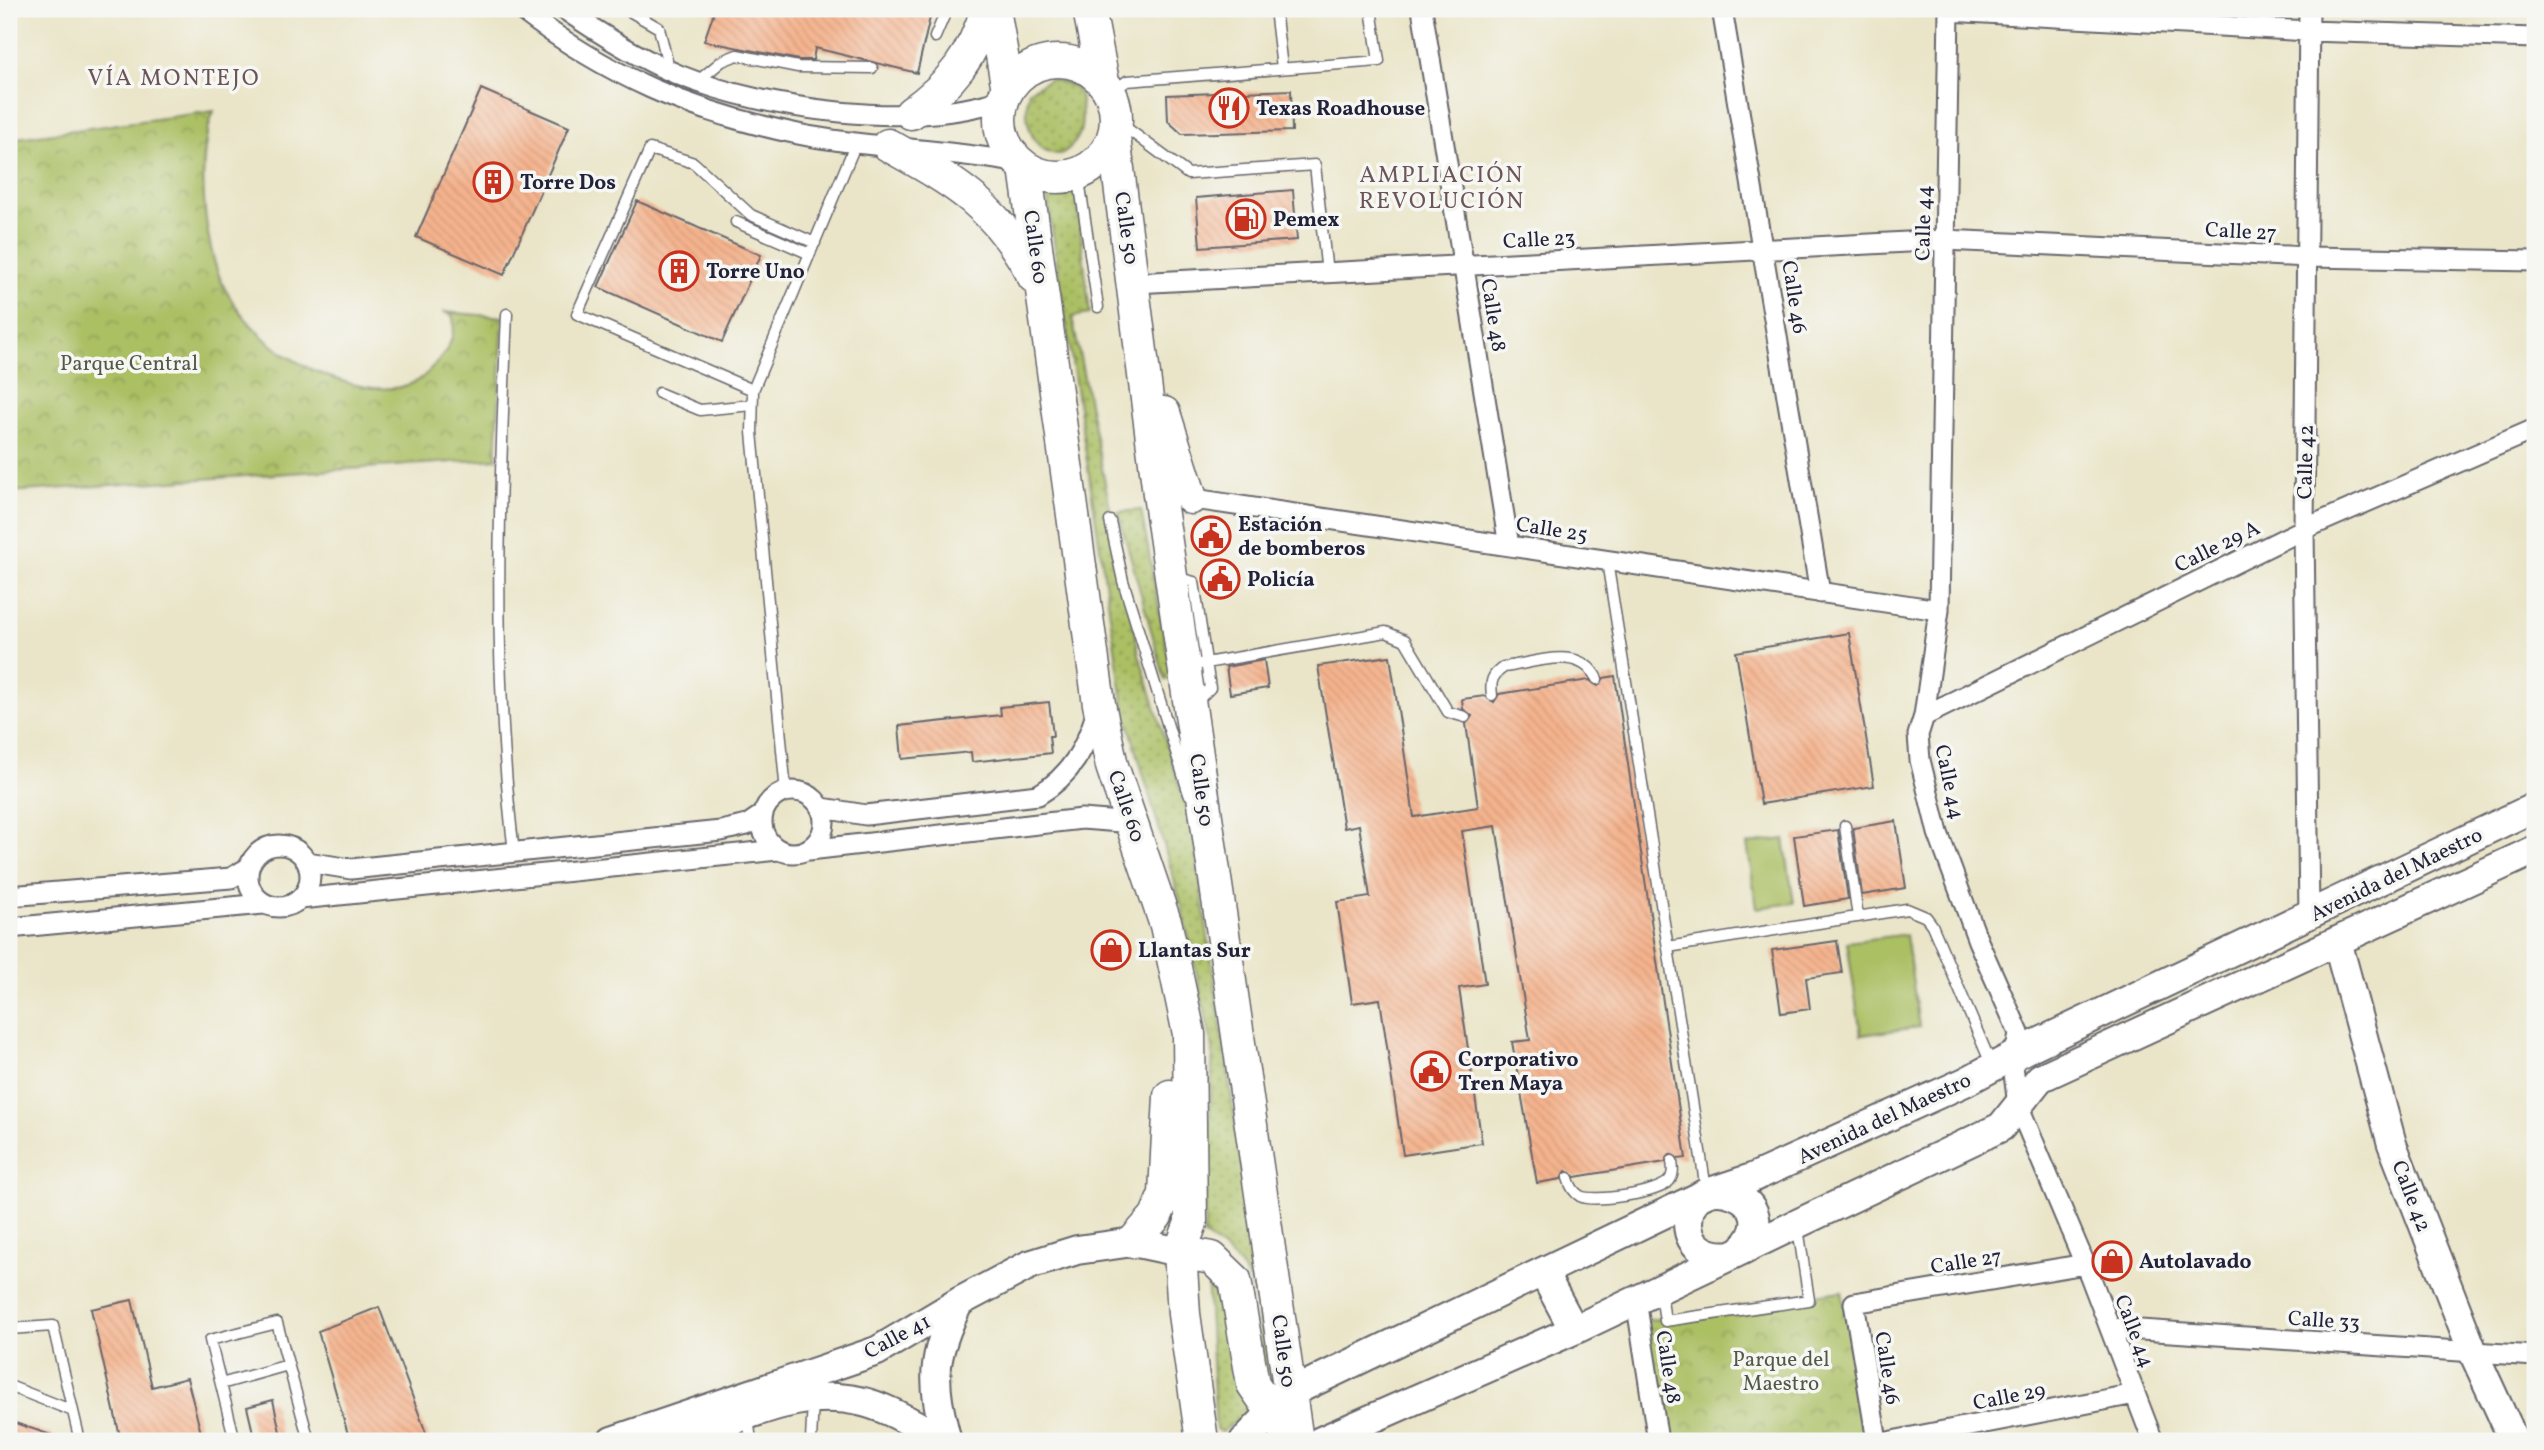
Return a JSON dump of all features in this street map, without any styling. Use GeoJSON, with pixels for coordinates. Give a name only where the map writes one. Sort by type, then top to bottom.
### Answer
{"type":"FeatureCollection","features":[{"type":"Feature","properties":{"kind":"main road"},"geometry":{"type":"LineString","coordinates":[[911,113],[943,89],[968,57],[987,9]]}},
{"type":"Feature","properties":{"kind":"main road"},"geometry":{"type":"LineString","coordinates":[[994,9],[1006,94],[1000,116],[1002,133],[1009,149],[1022,165],[1054,177],[1078,173],[1097,163],[1111,108],[1080,66],[1053,62],[1027,71],[1006,94]]}},
{"type":"Feature","properties":{"kind":"main road","name":"Calle 50"},"geometry":{"type":"LineString","coordinates":[[1089,9],[1111,108],[1171,576],[1195,664],[1191,708],[1282,1404]]}},
{"type":"Feature","properties":{"kind":"main road"},"geometry":{"type":"LineString","coordinates":[[888,145],[956,185],[989,211],[1019,248],[1043,296]]}},
{"type":"Feature","properties":{"kind":"main road","name":"Calle 60"},"geometry":{"type":"LineString","coordinates":[[1022,165],[1043,296],[1099,704],[1112,766],[1166,925],[1189,1034],[1191,1223],[1181,1252],[1184,1314],[1202,1441]]}},
{"type":"Feature","properties":{"kind":"main road"},"geometry":{"type":"LineString","coordinates":[[1143,347],[1191,498]]}},
{"type":"Feature","properties":{"kind":"main road"},"geometry":{"type":"LineString","coordinates":[[1133,1242],[1149,1227],[1165,1194],[1170,1088],[1169,1018],[1154,936],[1150,876]]}},
{"type":"Feature","properties":{"kind":"main road"},"geometry":{"type":"LineString","coordinates":[[1181,1252],[1212,1258],[1235,1280],[1253,1384],[1282,1404],[1295,1441]]}},
{"type":"Feature","properties":{"kind":"street"},"geometry":{"type":"LineString","coordinates":[[520,9],[587,58],[679,102],[799,134],[1022,165]]}},
{"type":"Feature","properties":{"kind":"street","name":"Calle 48"},"geometry":{"type":"LineString","coordinates":[[1422,9],[1509,546]]}},
{"type":"Feature","properties":{"kind":"street","name":"Calle 46"},"geometry":{"type":"LineString","coordinates":[[1722,9],[1820,593]]}},
{"type":"Feature","properties":{"kind":"street","name":"Calle 42"},"geometry":{"type":"LineString","coordinates":[[2309,9],[2304,528],[2309,915]]}},
{"type":"Feature","properties":{"kind":"street"},"geometry":{"type":"LineString","coordinates":[[572,10],[628,50],[669,69],[698,80],[799,106],[860,114],[911,113],[986,105],[1006,94]]}},
{"type":"Feature","properties":{"kind":"street"},"geometry":{"type":"LineString","coordinates":[[1949,10],[2308,31],[2535,38]]}},
{"type":"Feature","properties":{"kind":"street","name":"Calle 44"},"geometry":{"type":"LineString","coordinates":[[1949,10],[1939,610],[1918,735],[1920,760],[1938,833],[1978,941],[2019,1033],[2004,1061],[2018,1105],[2085,1264],[2153,1441]]}},
{"type":"Feature","properties":{"kind":"street","name":"Calle 23"},"geometry":{"type":"LineString","coordinates":[[1135,283],[1945,240]]}},
{"type":"Feature","properties":{"kind":"street","name":"Calle 27"},"geometry":{"type":"LineString","coordinates":[[1945,240],[2308,257],[2535,261]]}},
{"type":"Feature","properties":{"kind":"street","name":"Calle 29 A"},"geometry":{"type":"LineString","coordinates":[[1923,716],[2304,528],[2535,429]]}},
{"type":"Feature","properties":{"kind":"street","name":"Calle 25"},"geometry":{"type":"LineString","coordinates":[[1159,494],[1939,610]]}},
{"type":"Feature","properties":{"kind":"street"},"geometry":{"type":"LineString","coordinates":[[9,896],[231,878],[248,868],[260,851],[281,845],[291,847],[307,862],[327,868],[351,869],[721,831],[747,825],[763,814],[771,800],[786,792],[807,794],[822,808],[866,815],[1038,795],[1059,783],[1075,762],[1090,734],[1099,704]]}},
{"type":"Feature","properties":{"kind":"street","name":"Avenida del Maestro"},"geometry":{"type":"LineString","coordinates":[[1244,1441],[1282,1404],[1543,1272],[1707,1193],[1752,1178],[2004,1061],[2535,807]]}},
{"type":"Feature","properties":{"kind":"street"},"geometry":{"type":"LineString","coordinates":[[809,850],[816,844],[825,827],[822,808]]}},
{"type":"Feature","properties":{"kind":"street"},"geometry":{"type":"LineString","coordinates":[[763,814],[764,834],[778,850]]}},
{"type":"Feature","properties":{"kind":"street"},"geometry":{"type":"LineString","coordinates":[[9,928],[263,904],[282,907],[300,899],[778,850],[788,853],[1082,819],[1133,823]]}},
{"type":"Feature","properties":{"kind":"street","name":"Avenida del Maestro"},"geometry":{"type":"LineString","coordinates":[[1321,1441],[1355,1435],[2001,1127],[2040,1078],[2535,850]]}},
{"type":"Feature","properties":{"kind":"street"},"geometry":{"type":"LineString","coordinates":[[300,899],[310,882],[307,862]]}},
{"type":"Feature","properties":{"kind":"street"},"geometry":{"type":"LineString","coordinates":[[248,868],[250,889],[263,904]]}},
{"type":"Feature","properties":{"kind":"street","name":"Calle 42"},"geometry":{"type":"LineString","coordinates":[[2337,941],[2392,1144],[2473,1352],[2514,1441]]}},
{"type":"Feature","properties":{"kind":"street"},"geometry":{"type":"LineString","coordinates":[[1728,1190],[1738,1195],[1752,1211],[1754,1233],[1736,1252],[1720,1256],[1700,1249],[1689,1230],[1691,1209],[1707,1193],[1728,1190]]}},
{"type":"Feature","properties":{"kind":"street","name":"Calle 41"},"geometry":{"type":"LineString","coordinates":[[691,1439],[748,1418],[814,1385],[1029,1265],[1077,1250],[1133,1242],[1181,1252]]}},
{"type":"Feature","properties":{"kind":"street","name":"Calle 27"},"geometry":{"type":"LineString","coordinates":[[1854,1303],[2085,1264]]}},
{"type":"Feature","properties":{"kind":"street"},"geometry":{"type":"LineString","coordinates":[[1543,1272],[1574,1330]]}},
{"type":"Feature","properties":{"kind":"street","name":"Calle 48"},"geometry":{"type":"LineString","coordinates":[[1648,1294],[1658,1441]]}},
{"type":"Feature","properties":{"kind":"street"},"geometry":{"type":"LineString","coordinates":[[947,1441],[936,1399],[936,1356],[959,1302]]}},
{"type":"Feature","properties":{"kind":"street","name":"Calle 46"},"geometry":{"type":"LineString","coordinates":[[1854,1303],[1877,1441]]}},
{"type":"Feature","properties":{"kind":"street","name":"Calle 33"},"geometry":{"type":"LineString","coordinates":[[2110,1328],[2535,1356]]}},
{"type":"Feature","properties":{"kind":"street","name":"Calle 41"},"geometry":{"type":"LineString","coordinates":[[814,1385],[859,1401],[947,1441]]}},
{"type":"Feature","properties":{"kind":"street","name":"Calle 29"},"geometry":{"type":"LineString","coordinates":[[1892,1441],[2135,1394]]}},
{"type":"Feature","properties":{"kind":"street","name":"Calle 41"},"geometry":{"type":"LineString","coordinates":[[612,1441],[712,1407],[748,1418]]}},
{"type":"Feature","properties":{"kind":"lane"},"geometry":{"type":"LineString","coordinates":[[626,9],[659,28],[669,69]]}},
{"type":"Feature","properties":{"kind":"lane"},"geometry":{"type":"LineString","coordinates":[[935,37],[947,9]]}},
{"type":"Feature","properties":{"kind":"lane"},"geometry":{"type":"LineString","coordinates":[[1275,9],[1282,68]]}},
{"type":"Feature","properties":{"kind":"lane"},"geometry":{"type":"LineString","coordinates":[[1327,273],[1315,165],[1188,174],[1111,108],[1127,80],[1379,61],[1371,9]]}},
{"type":"Feature","properties":{"kind":"lane"},"geometry":{"type":"LineString","coordinates":[[698,80],[722,61],[737,55],[798,67],[872,68]]}},
{"type":"Feature","properties":{"kind":"lane"},"geometry":{"type":"LineString","coordinates":[[786,792],[752,432],[753,390],[856,142]]}},
{"type":"Feature","properties":{"kind":"lane"},"geometry":{"type":"LineString","coordinates":[[753,390],[577,314],[650,149],[694,163],[751,215],[815,243]]}},
{"type":"Feature","properties":{"kind":"lane"},"geometry":{"type":"LineString","coordinates":[[1078,173],[1098,307]]}},
{"type":"Feature","properties":{"kind":"lane"},"geometry":{"type":"LineString","coordinates":[[736,222],[810,254]]}},
{"type":"Feature","properties":{"kind":"lane"},"geometry":{"type":"LineString","coordinates":[[507,314],[501,478],[500,693],[504,770],[514,852]]}},
{"type":"Feature","properties":{"kind":"lane"},"geometry":{"type":"LineString","coordinates":[[659,393],[700,410],[752,405]]}},
{"type":"Feature","properties":{"kind":"lane"},"geometry":{"type":"LineString","coordinates":[[1110,521],[1124,581],[1179,765],[1211,850]]}},
{"type":"Feature","properties":{"kind":"lane"},"geometry":{"type":"LineString","coordinates":[[1607,561],[1707,1193]]}},
{"type":"Feature","properties":{"kind":"lane"},"geometry":{"type":"LineString","coordinates":[[1195,664],[1387,632],[1405,640],[1448,712],[1465,717]]}},
{"type":"Feature","properties":{"kind":"lane"},"geometry":{"type":"LineString","coordinates":[[1492,695],[1490,682],[1504,667],[1572,657],[1589,666],[1597,679]]}},
{"type":"Feature","properties":{"kind":"lane"},"geometry":{"type":"LineString","coordinates":[[1845,826],[1858,916]]}},
{"type":"Feature","properties":{"kind":"lane"},"geometry":{"type":"LineString","coordinates":[[1668,947],[1907,909],[1926,917],[2004,1061]]}},
{"type":"Feature","properties":{"kind":"lane"},"geometry":{"type":"LineString","coordinates":[[1567,1178],[1571,1188],[1579,1196],[1590,1199],[1653,1192],[1669,1181],[1673,1173],[1672,1161]]}},
{"type":"Feature","properties":{"kind":"lane"},"geometry":{"type":"LineString","coordinates":[[1648,1294],[1665,1321],[1809,1300],[1797,1224]]}},
{"type":"Feature","properties":{"kind":"lane"},"geometry":{"type":"LineString","coordinates":[[235,1441],[210,1340],[277,1323],[309,1441]]}},
{"type":"Feature","properties":{"kind":"lane"},"geometry":{"type":"LineString","coordinates":[[9,1329],[52,1326],[80,1441]]}},
{"type":"Feature","properties":{"kind":"lane"},"geometry":{"type":"LineString","coordinates":[[221,1384],[288,1365]]}},
{"type":"Feature","properties":{"kind":"lane"},"geometry":{"type":"LineString","coordinates":[[811,1441],[814,1385]]}},
{"type":"Feature","properties":{"kind":"lane"},"geometry":{"type":"LineString","coordinates":[[9,1386],[73,1410]]}},
{"type":"Feature","properties":{"kind":"lane"},"geometry":{"type":"LineString","coordinates":[[691,1439],[712,1407]]}},
{"type":"Feature","properties":{"kind":"green space"},"geometry":{"type":"Polygon","coordinates":[[[1050,79],[1072,85],[1080,94],[1082,120],[1079,135],[1061,154],[1042,148],[1035,141],[1028,122],[1029,91],[1050,79]]]}},
{"type":"Feature","properties":{"kind":"green space","name":"Parque Central"},"geometry":{"type":"Polygon","coordinates":[[[214,111],[208,130],[203,176],[207,226],[217,271],[243,316],[265,339],[296,361],[337,380],[380,388],[400,387],[417,381],[428,373],[446,351],[452,336],[452,315],[443,312],[503,317],[496,459],[9,492],[9,139],[214,111]]]}},
{"type":"Feature","properties":{"kind":"green space"},"geometry":{"type":"Polygon","coordinates":[[[1076,193],[1090,314],[1072,317],[1139,654],[1192,827],[1273,1381],[1264,1377],[1258,1314],[1255,1296],[1248,1280],[1239,1264],[1204,1236],[1213,1049],[1182,907],[1124,708],[1047,195],[1076,193]]]}},
{"type":"Feature","properties":{"kind":"green space"},"geometry":{"type":"Polygon","coordinates":[[[1141,510],[1172,678],[1165,680],[1118,512],[1141,510]]]}},
{"type":"Feature","properties":{"kind":"green space"},"geometry":{"type":"Polygon","coordinates":[[[1784,839],[1794,903],[1757,908],[1747,844],[1784,839]]]}},
{"type":"Feature","properties":{"kind":"green space"},"geometry":{"type":"Polygon","coordinates":[[[1906,934],[1919,1027],[1861,1035],[1847,942],[1906,934]]]}},
{"type":"Feature","properties":{"kind":"green space"},"geometry":{"type":"Polygon","coordinates":[[[1211,1275],[1231,1291],[1250,1413],[1221,1432],[1216,1429],[1207,1277],[1211,1275]]]}},
{"type":"Feature","properties":{"kind":"green space","name":"Parque del Maestro"},"geometry":{"type":"Polygon","coordinates":[[[1842,1291],[1866,1441],[1663,1441],[1645,1321],[1842,1291]]]}},
{"type":"Feature","properties":{"kind":"building"},"geometry":{"type":"Polygon","coordinates":[[[715,9],[932,9],[917,73],[815,48],[813,60],[799,60],[704,41],[715,9]]]}},
{"type":"Feature","properties":{"kind":"building","name":"Torre Dos"},"geometry":{"type":"Polygon","coordinates":[[[481,89],[569,127],[504,275],[416,237],[481,89]]]}},
{"type":"Feature","properties":{"kind":"building","name":"Texas Roadhouse"},"geometry":{"type":"Polygon","coordinates":[[[1291,90],[1292,131],[1182,134],[1168,121],[1167,95],[1291,90]]]}},
{"type":"Feature","properties":{"kind":"building","name":"Pemex"},"geometry":{"type":"Polygon","coordinates":[[[1293,190],[1297,240],[1200,247],[1196,198],[1293,190]]]}},
{"type":"Feature","properties":{"kind":"building","name":"Torre Uno"},"geometry":{"type":"Polygon","coordinates":[[[637,201],[761,255],[722,342],[598,287],[637,201]]]}},
{"type":"Feature","properties":{"kind":"building"},"geometry":{"type":"Polygon","coordinates":[[[1849,633],[1874,786],[1761,804],[1736,652],[1849,633]]]}},
{"type":"Feature","properties":{"kind":"building"},"geometry":{"type":"Polygon","coordinates":[[[1390,656],[1414,817],[1478,807],[1466,724],[1472,716],[1463,709],[1462,699],[1485,696],[1494,702],[1499,694],[1589,680],[1598,686],[1604,678],[1615,676],[1686,1158],[1679,1159],[1670,1154],[1665,1162],[1575,1177],[1566,1171],[1561,1179],[1537,1183],[1512,1042],[1530,1040],[1496,826],[1462,831],[1485,984],[1459,988],[1482,1143],[1403,1155],[1380,999],[1352,1003],[1337,902],[1370,897],[1359,825],[1344,828],[1318,666],[1390,656]]]}},
{"type":"Feature","properties":{"kind":"building"},"geometry":{"type":"Polygon","coordinates":[[[1264,660],[1268,688],[1230,694],[1226,667],[1264,660]]]}},
{"type":"Feature","properties":{"kind":"building"},"geometry":{"type":"Polygon","coordinates":[[[1049,702],[1053,736],[1049,736],[1051,753],[972,762],[971,752],[902,759],[899,726],[1001,715],[1000,707],[1049,702]]]}},
{"type":"Feature","properties":{"kind":"building"},"geometry":{"type":"Polygon","coordinates":[[[1896,821],[1906,888],[1862,895],[1853,828],[1896,821]]]}},
{"type":"Feature","properties":{"kind":"building"},"geometry":{"type":"Polygon","coordinates":[[[1838,830],[1848,899],[1804,906],[1794,836],[1838,830]]]}},
{"type":"Feature","properties":{"kind":"building"},"geometry":{"type":"Polygon","coordinates":[[[1837,941],[1842,973],[1806,978],[1810,1009],[1781,1013],[1772,950],[1837,941]]]}},
{"type":"Feature","properties":{"kind":"building"},"geometry":{"type":"Polygon","coordinates":[[[132,1300],[152,1387],[187,1378],[203,1441],[121,1441],[91,1309],[132,1300]]]}},
{"type":"Feature","properties":{"kind":"building"},"geometry":{"type":"Polygon","coordinates":[[[379,1307],[429,1441],[350,1441],[318,1331],[379,1307]]]}},
{"type":"Feature","properties":{"kind":"building"},"geometry":{"type":"Polygon","coordinates":[[[273,1400],[282,1441],[255,1441],[247,1407],[273,1400]]]}},
{"type":"Feature","properties":{"kind":"building"},"geometry":{"type":"Polygon","coordinates":[[[9,1421],[60,1438],[59,1441],[9,1441],[9,1421]]]}},
{"type":"Feature","properties":{"kind":"place","name":"Texas Roadhouse"},"geometry":{"type":"Point","coordinates":[1229,108]}},
{"type":"Feature","properties":{"kind":"place","name":"Torre Dos"},"geometry":{"type":"Point","coordinates":[493,182]}},
{"type":"Feature","properties":{"kind":"place","name":"Pemex"},"geometry":{"type":"Point","coordinates":[1246,219]}},
{"type":"Feature","properties":{"kind":"place","name":"Torre Uno"},"geometry":{"type":"Point","coordinates":[679,271]}},
{"type":"Feature","properties":{"kind":"place","name":"Estación de bomberos"},"geometry":{"type":"Point","coordinates":[1211,536]}},
{"type":"Feature","properties":{"kind":"place","name":"Policía"},"geometry":{"type":"Point","coordinates":[1220,579]}},
{"type":"Feature","properties":{"kind":"place","name":"Llantas Sur"},"geometry":{"type":"Point","coordinates":[1111,950]}},
{"type":"Feature","properties":{"kind":"place","name":"Corporativo Tren Maya"},"geometry":{"type":"Point","coordinates":[1431,1071]}},
{"type":"Feature","properties":{"kind":"place","name":"Autolavado"},"geometry":{"type":"Point","coordinates":[2112,1261]}},
{"type":"Feature","properties":{"kind":"district","name":"VÍA MONTEJO"},"geometry":{"type":"Point","coordinates":[174,77]}},
{"type":"Feature","properties":{"kind":"district","name":"AMPLIACIÓN REVOLUCIÓN"},"geometry":{"type":"Point","coordinates":[1442,187]}}]}
